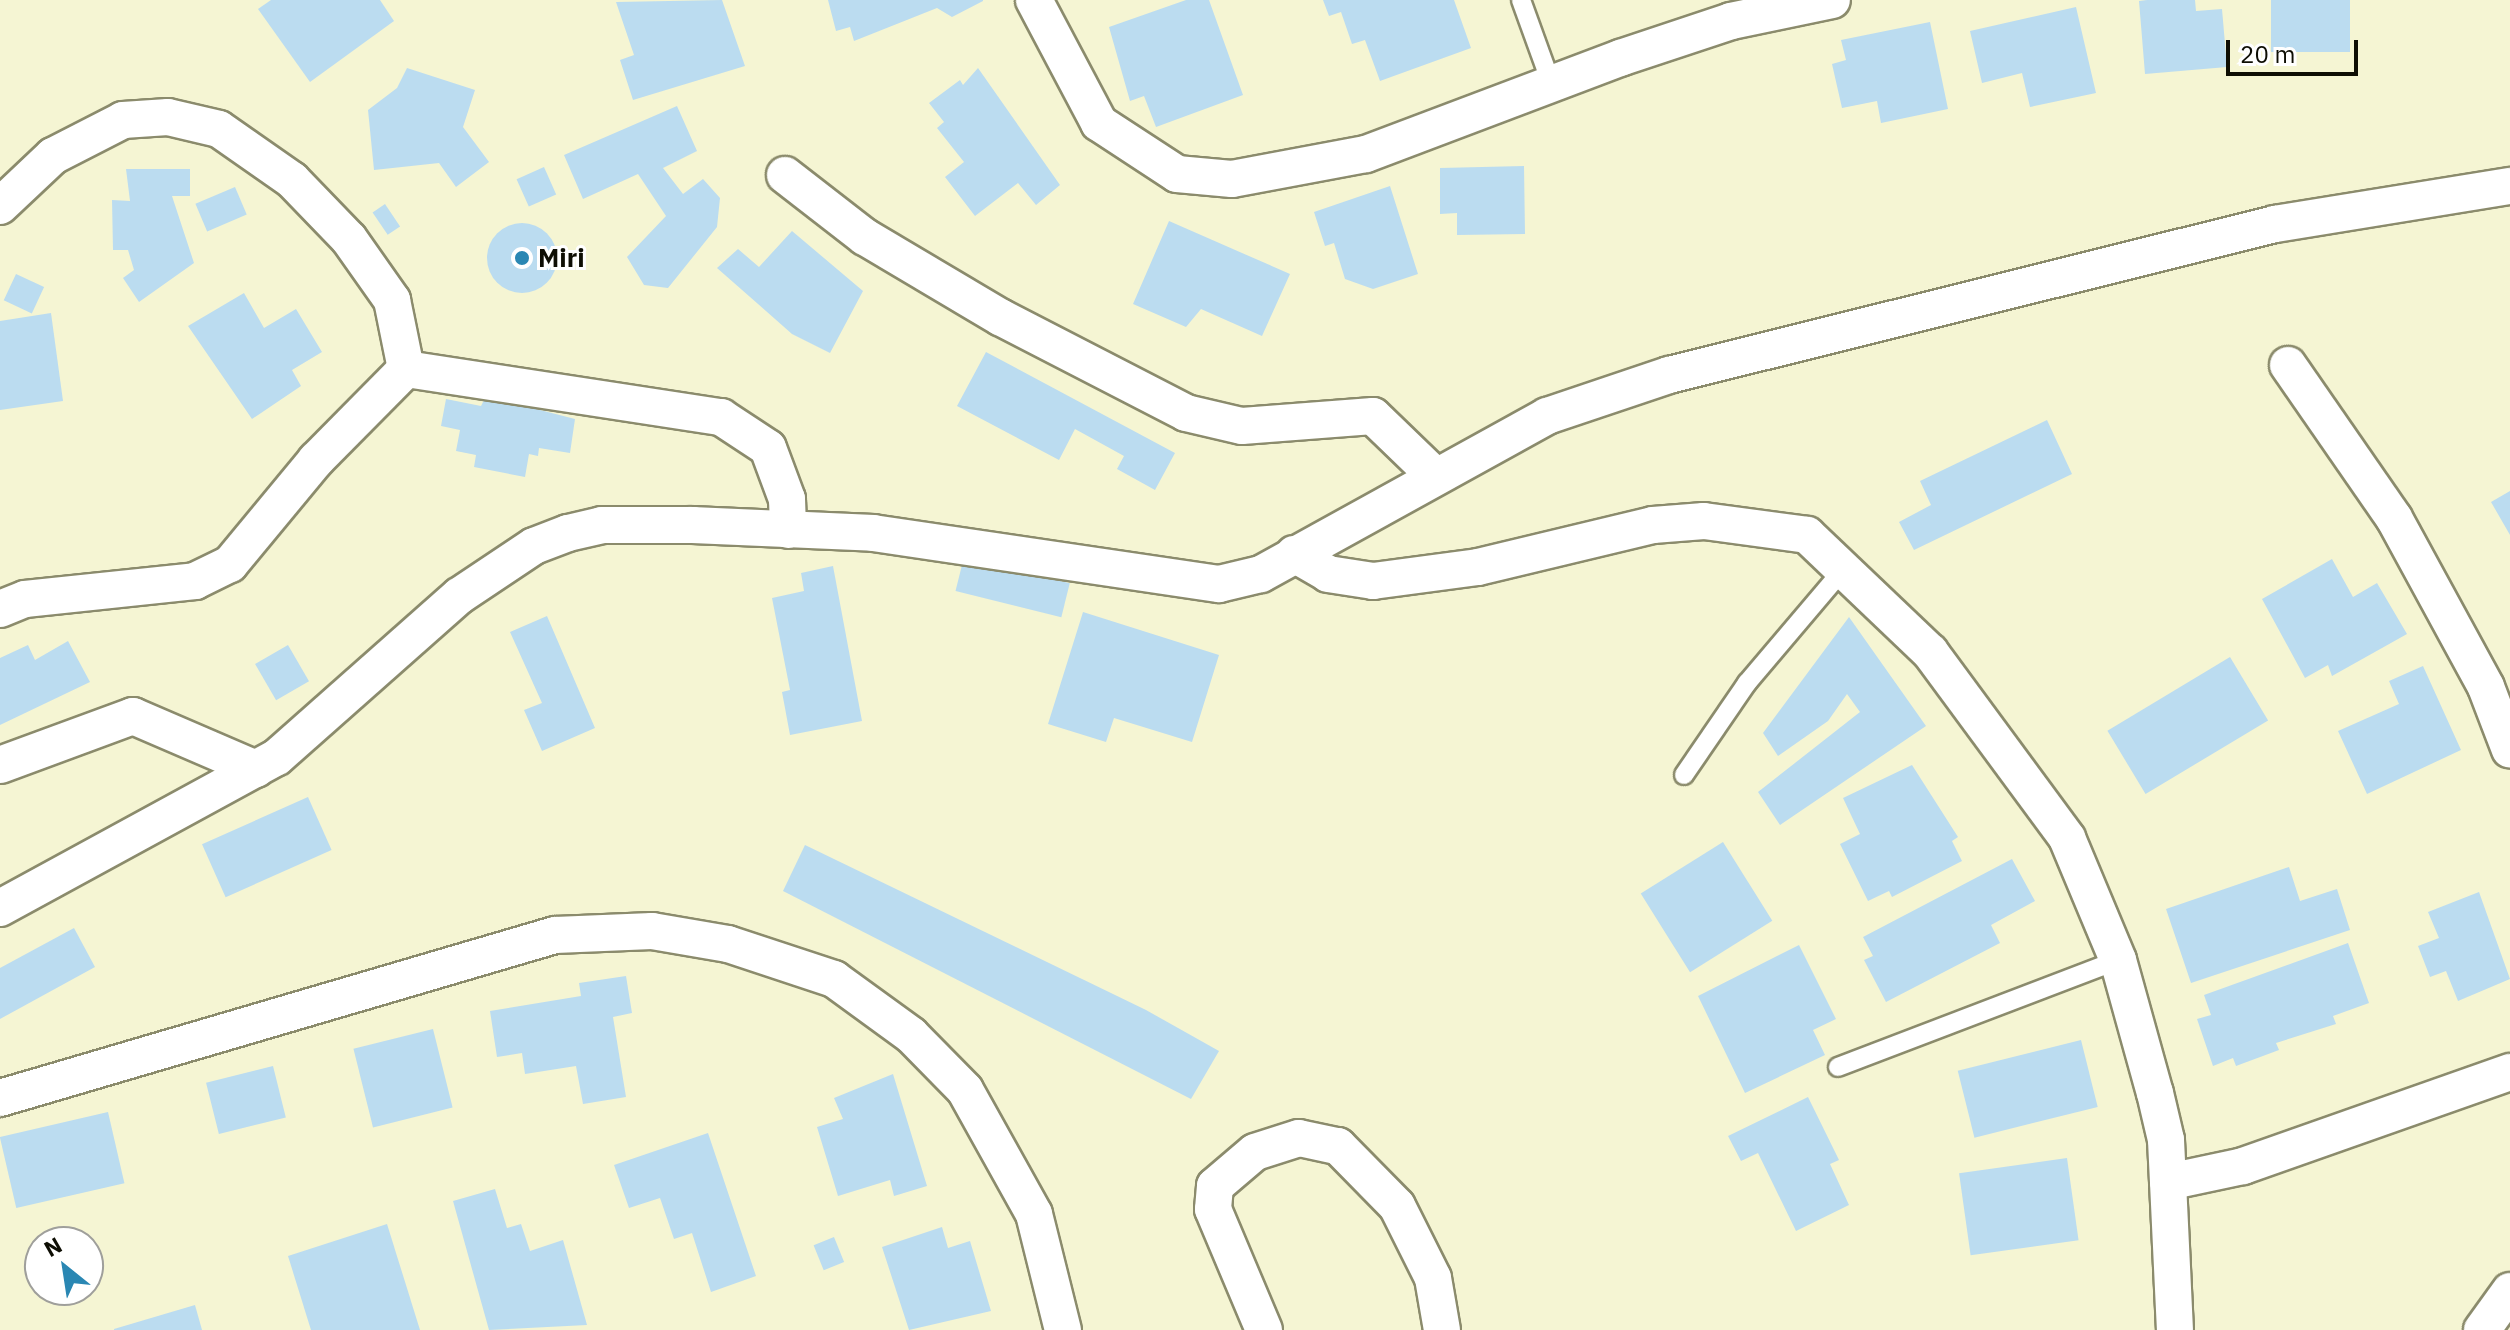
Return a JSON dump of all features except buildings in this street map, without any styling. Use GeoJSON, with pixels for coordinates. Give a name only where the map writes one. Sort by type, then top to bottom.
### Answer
{"type":"FeatureCollection","features":[{"type":"Feature","properties":{"kind":"street"},"geometry":{"type":"LineString","coordinates":[[1034,0],[1099,123],[1177,174],[1271,175],[1366,154],[1551,83],[1731,21],[1832,0]]}},
{"type":"Feature","properties":{"kind":"street"},"geometry":{"type":"LineString","coordinates":[[0,206],[53,156],[123,120],[168,117],[219,129],[292,180],[349,239],[392,300],[406,369]]}},
{"type":"Feature","properties":{"kind":"street"},"geometry":{"type":"LineString","coordinates":[[785,175],[865,237],[973,301],[1186,413],[1242,426],[1373,416],[1434,475]]}},
{"type":"Feature","properties":{"kind":"street"},"geometry":{"type":"LineString","coordinates":[[0,908],[256,769],[292,746],[459,596],[534,546],[602,525],[788,530],[937,540],[1147,578],[1219,584],[1261,574],[1434,475],[1547,416],[1843,328],[2275,224],[2510,186]]}},
{"type":"Feature","properties":{"kind":"street"},"geometry":{"type":"LineString","coordinates":[[2288,365],[2394,518],[2486,687],[2510,750]]}},
{"type":"Feature","properties":{"kind":"street"},"geometry":{"type":"LineString","coordinates":[[406,369],[721,417],[768,448],[787,499],[788,530]]}},
{"type":"Feature","properties":{"kind":"street"},"geometry":{"type":"LineString","coordinates":[[0,609],[25,599],[195,581],[222,569],[245,552],[316,460],[406,369]]}},
{"type":"Feature","properties":{"kind":"street"},"geometry":{"type":"LineString","coordinates":[[1294,554],[1328,574],[1373,581],[1478,567],[1653,525],[1704,521],[1807,535],[1930,652],[2067,838],[2118,960],[2155,1093],[2168,1182],[2175,1330]]}},
{"type":"Feature","properties":{"kind":"street"},"geometry":{"type":"LineString","coordinates":[[0,765],[133,716],[256,769]]}},
{"type":"Feature","properties":{"kind":"street"},"geometry":{"type":"LineString","coordinates":[[0,1098],[555,935],[652,931],[728,944],[834,979],[904,1029],[965,1090],[1034,1214],[1063,1330]]}},
{"type":"Feature","properties":{"kind":"street"},"geometry":{"type":"LineString","coordinates":[[2168,1182],[2243,1166],[2510,1072]]}},
{"type":"Feature","properties":{"kind":"street"},"geometry":{"type":"LineString","coordinates":[[1264,1330],[1213,1209],[1215,1186],[1255,1152],[1299,1138],[1338,1146],[1358,1161],[1397,1206],[1433,1278],[1442,1330]]}},
{"type":"Feature","properties":{"kind":"street"},"geometry":{"type":"LineString","coordinates":[[2482,1330],[2510,1291]]}},
{"type":"Feature","properties":{"kind":"lane"},"geometry":{"type":"LineString","coordinates":[[1521,0],[1551,83]]}},
{"type":"Feature","properties":{"kind":"lane"},"geometry":{"type":"LineString","coordinates":[[1684,775],[1747,683],[1842,571]]}},
{"type":"Feature","properties":{"kind":"lane"},"geometry":{"type":"LineString","coordinates":[[1838,1067],[2118,960]]}},
{"type":"Feature","properties":{"kind":"place","name":"Miri"},"geometry":{"type":"Point","coordinates":[522,258]}}]}
